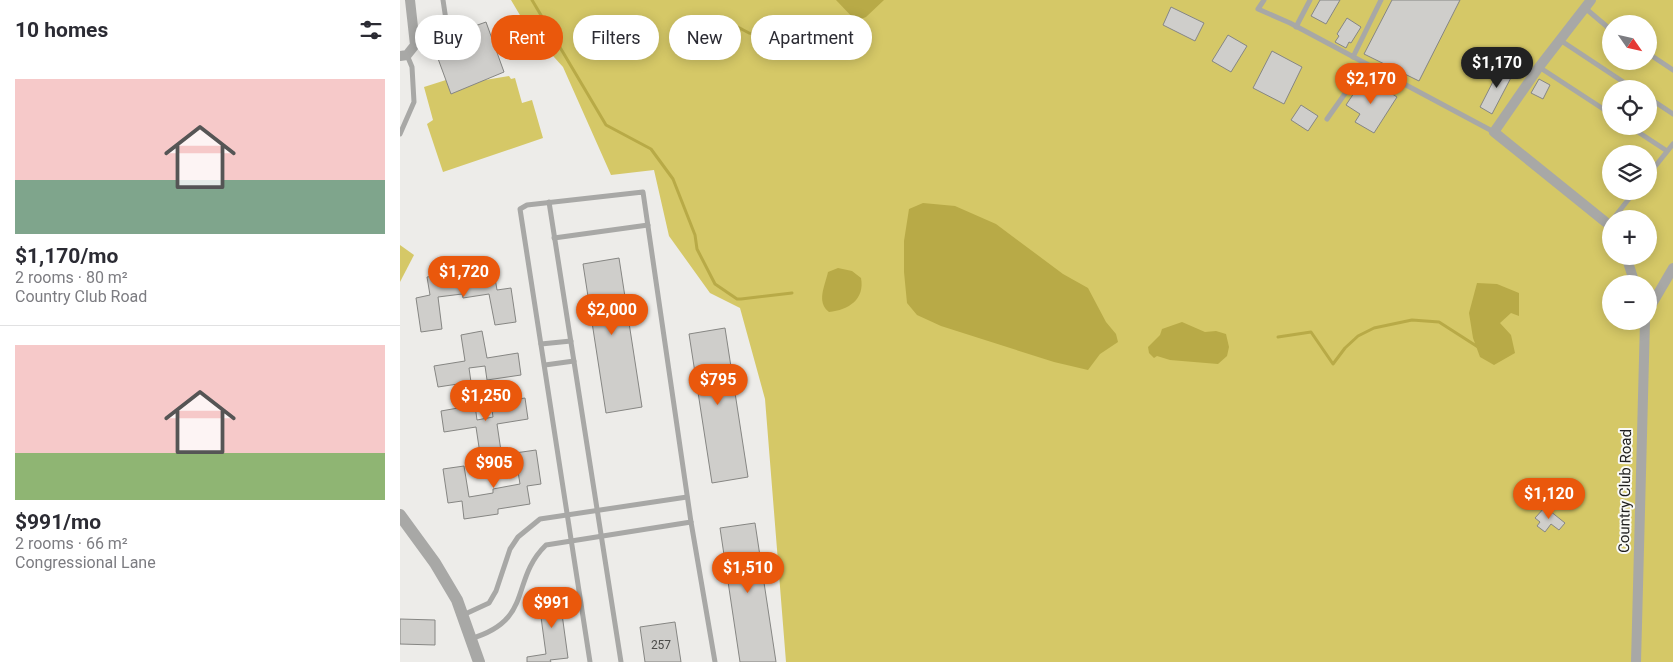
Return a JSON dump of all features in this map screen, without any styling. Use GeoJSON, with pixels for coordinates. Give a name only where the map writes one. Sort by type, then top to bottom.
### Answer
{"type":"FeatureCollection","features":[{"type":"Feature","properties":{"kind":"street"},"geometry":{"type":"LineString","coordinates":[[403,56],[415,45],[410,0]]}},
{"type":"Feature","properties":{"kind":"street"},"geometry":{"type":"LineString","coordinates":[[1588,4],[1539,67],[1494,132],[1602,216]]}},
{"type":"Feature","properties":{"kind":"street"},"geometry":{"type":"LineString","coordinates":[[1657,295],[1673,268]]}},
{"type":"Feature","properties":{"kind":"street","name":"Country Club Road"},"geometry":{"type":"LineString","coordinates":[[1636,662],[1645,330]]}},
{"type":"Feature","properties":{"kind":"street"},"geometry":{"type":"LineString","coordinates":[[400,515],[435,562],[457,600],[479,662]]}},
{"type":"Feature","properties":{"kind":"lane"},"geometry":{"type":"LineString","coordinates":[[414,32],[442,24],[446,20],[443,0]]}},
{"type":"Feature","properties":{"kind":"lane"},"geometry":{"type":"LineString","coordinates":[[1264,0],[1258,9],[1296,27],[1494,132]]}},
{"type":"Feature","properties":{"kind":"lane"},"geometry":{"type":"LineString","coordinates":[[1296,27],[1310,0]]}},
{"type":"Feature","properties":{"kind":"lane"},"geometry":{"type":"LineString","coordinates":[[1353,57],[1382,0]]}},
{"type":"Feature","properties":{"kind":"lane"},"geometry":{"type":"LineString","coordinates":[[1588,4],[1602,24]]}},
{"type":"Feature","properties":{"kind":"lane"},"geometry":{"type":"LineString","coordinates":[[1560,40],[1620,80]]}},
{"type":"Feature","properties":{"kind":"lane"},"geometry":{"type":"LineString","coordinates":[[400,134],[414,102],[412,67],[403,56]]}},
{"type":"Feature","properties":{"kind":"lane"},"geometry":{"type":"LineString","coordinates":[[1658,60],[1673,70]]}},
{"type":"Feature","properties":{"kind":"lane"},"geometry":{"type":"LineString","coordinates":[[1327,119],[1366,64]]}},
{"type":"Feature","properties":{"kind":"lane"},"geometry":{"type":"LineString","coordinates":[[1539,67],[1602,108]]}},
{"type":"Feature","properties":{"kind":"lane"},"geometry":{"type":"LineString","coordinates":[[1657,103],[1673,114]]}},
{"type":"Feature","properties":{"kind":"lane"},"geometry":{"type":"LineString","coordinates":[[1643,135],[1667,151]]}},
{"type":"Feature","properties":{"kind":"lane"},"geometry":{"type":"LineString","coordinates":[[1657,164],[1673,144]]}},
{"type":"Feature","properties":{"kind":"lane"},"geometry":{"type":"LineString","coordinates":[[590,662],[520,209],[527,205],[643,192],[687,497],[715,662]]}},
{"type":"Feature","properties":{"kind":"lane"},"geometry":{"type":"LineString","coordinates":[[549,202],[621,662]]}},
{"type":"Feature","properties":{"kind":"lane"},"geometry":{"type":"LineString","coordinates":[[554,238],[648,225]]}},
{"type":"Feature","properties":{"kind":"lane"},"geometry":{"type":"LineString","coordinates":[[541,344],[571,341]]}},
{"type":"Feature","properties":{"kind":"lane"},"geometry":{"type":"LineString","coordinates":[[544,365],[574,361]]}},
{"type":"Feature","properties":{"kind":"lane"},"geometry":{"type":"LineString","coordinates":[[463,615],[488,603],[496,591],[510,549],[529,526],[540,519],[568,513],[687,497]]}},
{"type":"Feature","properties":{"kind":"lane"},"geometry":{"type":"LineString","coordinates":[[470,639],[485,634],[507,621],[519,601],[532,561],[546,545],[691,522]]}},
{"type":"Feature","properties":{"kind":"shaded area"},"geometry":{"type":"Polygon","coordinates":[[[511,0],[1673,0],[1673,662],[786,662],[765,399],[740,308],[710,293],[669,236],[654,170],[611,175],[563,67],[557,60],[563,60],[563,15],[520,15],[511,0]]]}},
{"type":"Feature","properties":{"kind":"shaded area"},"geometry":{"type":"Polygon","coordinates":[[[836,0],[884,0],[868,15],[850,15],[836,0]]]}},
{"type":"Feature","properties":{"kind":"shaded area"},"geometry":{"type":"Polygon","coordinates":[[[509,76],[511,79],[515,78],[522,103],[532,100],[543,138],[443,172],[427,124],[433,120],[424,87],[446,80],[485,80],[509,76]]]}},
{"type":"Feature","properties":{"kind":"shaded area"},"geometry":{"type":"Polygon","coordinates":[[[923,203],[955,206],[996,224],[1063,274],[1088,288],[1106,322],[1116,334],[1118,342],[1100,354],[1088,370],[1054,362],[941,326],[917,315],[907,303],[904,241],[909,209],[923,203]]]}},
{"type":"Feature","properties":{"kind":"shaded area"},"geometry":{"type":"Polygon","coordinates":[[[400,245],[414,255],[400,282],[400,245]]]}},
{"type":"Feature","properties":{"kind":"shaded area"},"geometry":{"type":"Polygon","coordinates":[[[838,268],[852,271],[861,278],[862,285],[854,302],[843,309],[829,312],[823,304],[824,288],[828,272],[838,268]]]}},
{"type":"Feature","properties":{"kind":"shaded area"},"geometry":{"type":"Polygon","coordinates":[[[1477,283],[1497,284],[1519,293],[1519,316],[1511,313],[1500,323],[1511,335],[1515,353],[1494,365],[1480,357],[1473,338],[1469,313],[1477,283]]]}},
{"type":"Feature","properties":{"kind":"shaded area"},"geometry":{"type":"Polygon","coordinates":[[[1182,322],[1205,332],[1216,331],[1226,334],[1229,347],[1227,356],[1218,364],[1170,360],[1157,356],[1154,358],[1149,353],[1148,347],[1160,335],[1162,329],[1182,322]]]}},
{"type":"Feature","properties":{"kind":"building"},"geometry":{"type":"Polygon","coordinates":[[[1320,0],[1340,0],[1326,24],[1311,16],[1320,0]]]}},
{"type":"Feature","properties":{"kind":"building"},"geometry":{"type":"Polygon","coordinates":[[[1392,0],[1460,0],[1419,81],[1364,54],[1392,0]]]}},
{"type":"Feature","properties":{"kind":"building"},"geometry":{"type":"Polygon","coordinates":[[[1171,7],[1204,23],[1195,41],[1163,25],[1171,7]]]}},
{"type":"Feature","properties":{"kind":"building"},"geometry":{"type":"Polygon","coordinates":[[[1347,18],[1361,27],[1346,48],[1335,42],[1339,36],[1337,34],[1347,18]]]}},
{"type":"Feature","properties":{"kind":"building"},"geometry":{"type":"Polygon","coordinates":[[[486,22],[491,36],[491,60],[500,60],[504,72],[451,94],[439,60],[481,60],[481,24],[486,22]]]}},
{"type":"Feature","properties":{"kind":"building"},"geometry":{"type":"Polygon","coordinates":[[[1228,35],[1247,46],[1231,72],[1212,61],[1228,35]]]}},
{"type":"Feature","properties":{"kind":"building"},"geometry":{"type":"Polygon","coordinates":[[[1272,51],[1302,67],[1284,104],[1253,88],[1272,51]]]}},
{"type":"Feature","properties":{"kind":"building"},"geometry":{"type":"Polygon","coordinates":[[[1502,64],[1515,70],[1492,114],[1480,107],[1502,64]]]}},
{"type":"Feature","properties":{"kind":"building"},"geometry":{"type":"Polygon","coordinates":[[[1539,79],[1550,85],[1543,99],[1531,93],[1539,79]]]}},
{"type":"Feature","properties":{"kind":"building"},"geometry":{"type":"Polygon","coordinates":[[[1362,81],[1375,90],[1378,85],[1397,97],[1374,133],[1355,122],[1360,114],[1346,105],[1362,81]]]}},
{"type":"Feature","properties":{"kind":"building"},"geometry":{"type":"Polygon","coordinates":[[[1301,105],[1318,116],[1308,131],[1291,120],[1301,105]]]}},
{"type":"Feature","properties":{"kind":"building"},"geometry":{"type":"Polygon","coordinates":[[[619,258],[642,407],[606,413],[583,264],[619,258]]]}},
{"type":"Feature","properties":{"kind":"building"},"geometry":{"type":"Polygon","coordinates":[[[461,272],[462,276],[494,272],[497,290],[511,288],[516,322],[495,325],[489,294],[463,298],[462,294],[438,297],[442,329],[421,332],[416,298],[430,295],[427,277],[461,272]]]}},
{"type":"Feature","properties":{"kind":"building"},"geometry":{"type":"Polygon","coordinates":[[[725,328],[748,477],[712,483],[689,334],[725,328]]]}},
{"type":"Feature","properties":{"kind":"building"},"geometry":{"type":"Polygon","coordinates":[[[482,331],[487,358],[518,353],[521,375],[487,380],[485,366],[469,368],[471,382],[438,387],[434,366],[465,361],[461,335],[482,331]]]}},
{"type":"Feature","properties":{"kind":"building"},"geometry":{"type":"Polygon","coordinates":[[[525,398],[528,419],[497,424],[501,451],[480,454],[476,427],[444,432],[441,411],[475,405],[477,420],[493,417],[491,403],[525,398]]]}},
{"type":"Feature","properties":{"kind":"building"},"geometry":{"type":"Polygon","coordinates":[[[536,450],[541,484],[527,486],[530,504],[498,509],[498,514],[464,519],[462,501],[448,503],[443,469],[464,466],[469,497],[493,493],[493,489],[520,484],[515,453],[536,450]]]}},
{"type":"Feature","properties":{"kind":"building"},"geometry":{"type":"Polygon","coordinates":[[[1545,507],[1565,523],[1559,530],[1551,524],[1545,532],[1537,526],[1540,522],[1535,518],[1545,507]]]}},
{"type":"Feature","properties":{"kind":"building"},"geometry":{"type":"Polygon","coordinates":[[[755,523],[776,662],[740,662],[720,528],[755,523]]]}},
{"type":"Feature","properties":{"kind":"building"},"geometry":{"type":"Polygon","coordinates":[[[559,592],[568,658],[550,660],[551,662],[527,662],[527,657],[546,654],[538,595],[559,592]]]}},
{"type":"Feature","properties":{"kind":"building"},"geometry":{"type":"Polygon","coordinates":[[[400,619],[435,620],[435,645],[400,644],[400,619]]]}},
{"type":"Feature","properties":{"kind":"building"},"geometry":{"type":"Polygon","coordinates":[[[675,622],[681,662],[645,662],[640,627],[675,622]]]}},
{"type":"Feature","properties":{"kind":"waterway"},"geometry":{"type":"LineString","coordinates":[[532,0],[606,125],[651,149],[673,179],[695,235],[697,249],[715,284],[737,299],[792,293]]}},
{"type":"Feature","properties":{"kind":"waterway"},"geometry":{"type":"LineString","coordinates":[[741,29],[751,33]]}},
{"type":"Feature","properties":{"kind":"waterway"},"geometry":{"type":"LineString","coordinates":[[1278,337],[1311,332],[1333,364],[1345,348],[1358,336],[1374,328],[1412,320],[1439,322],[1478,347]]}}]}
